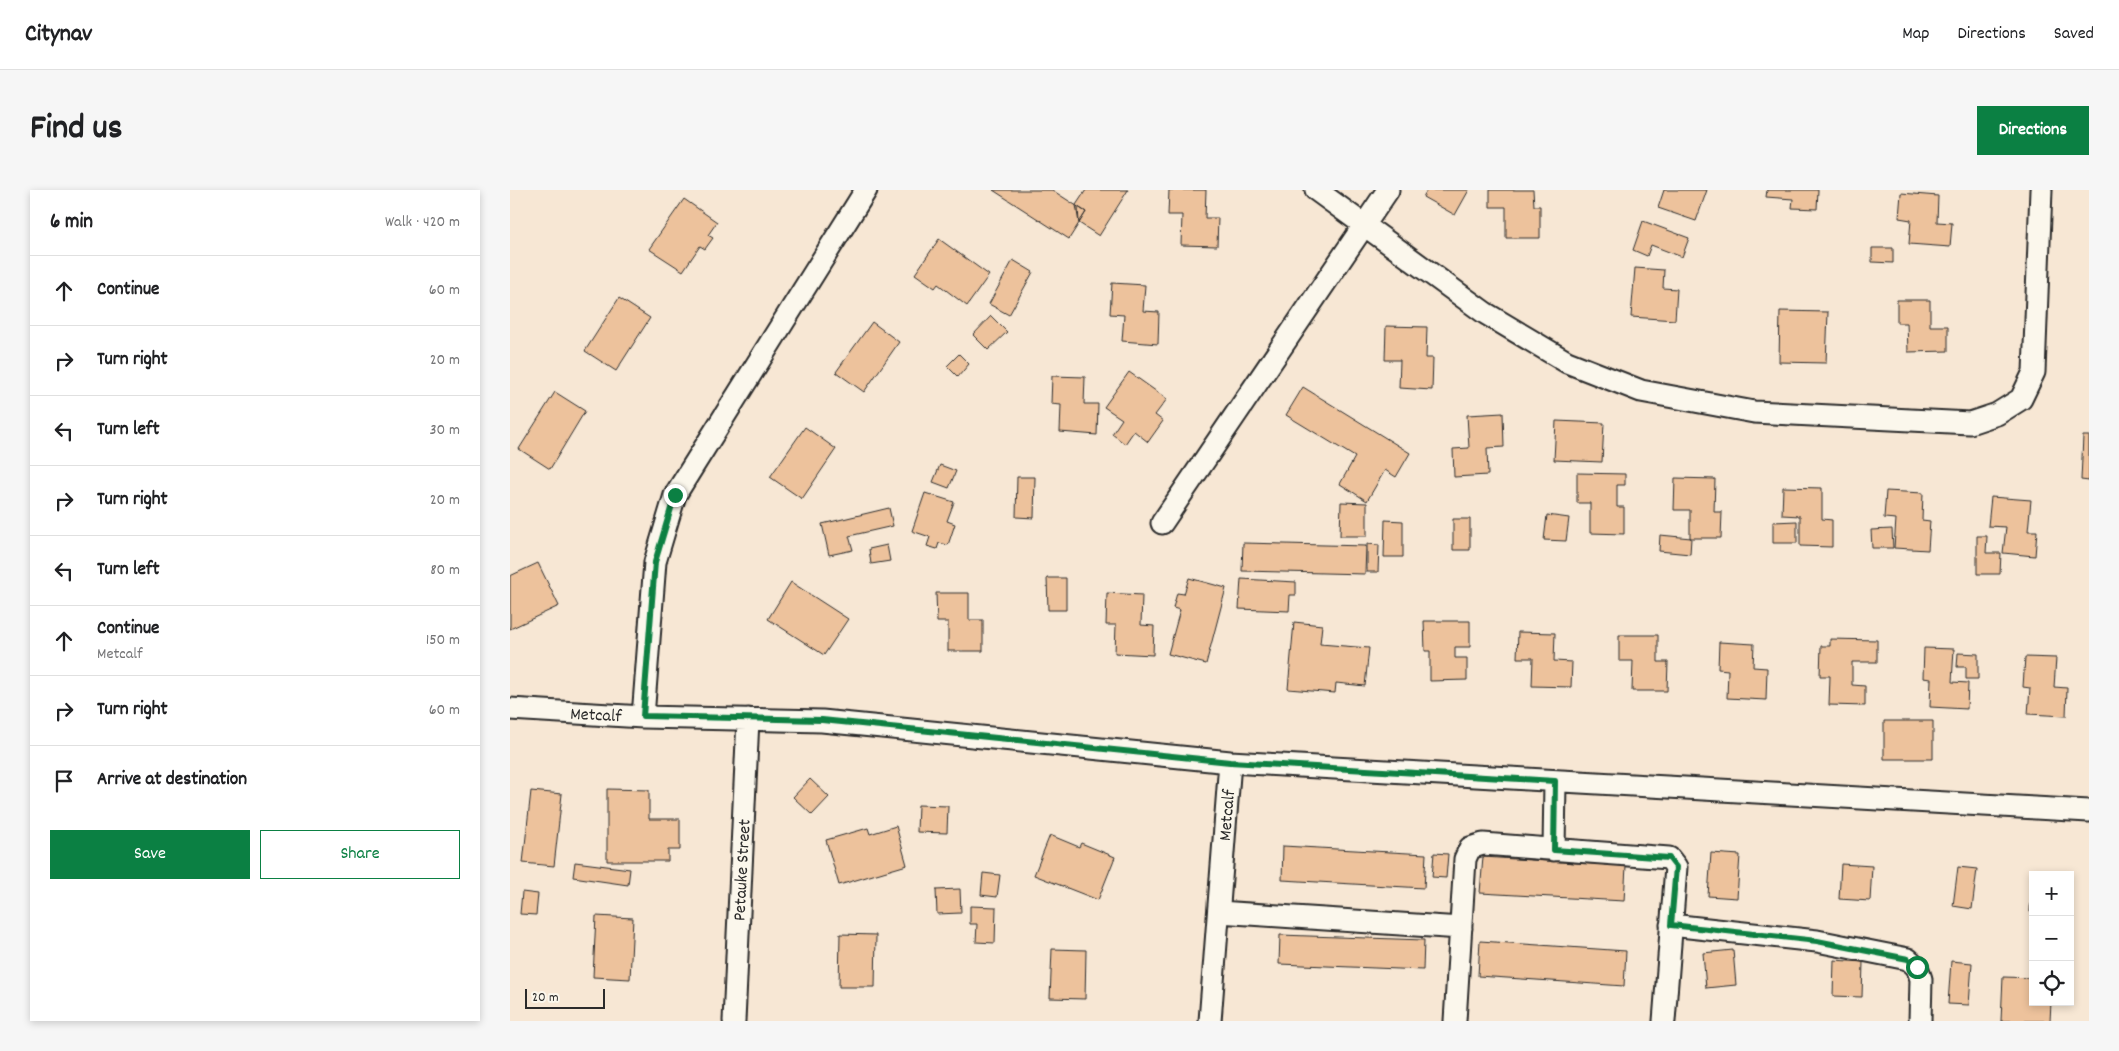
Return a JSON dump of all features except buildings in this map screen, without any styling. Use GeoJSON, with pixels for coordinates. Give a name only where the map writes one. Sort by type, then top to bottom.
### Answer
{"type":"FeatureCollection","features":[{"type":"Feature","properties":{"kind":"street"},"geometry":{"type":"LineString","coordinates":[[643,716],[655,562],[675,495],[866,190]]}},
{"type":"Feature","properties":{"kind":"street"},"geometry":{"type":"LineString","coordinates":[[1316,190],[1493,318],[1567,362],[1641,391],[1754,412],[1970,423],[1997,414],[2021,398],[2034,372],[2041,190]]}},
{"type":"Feature","properties":{"kind":"street"},"geometry":{"type":"LineString","coordinates":[[1162,523],[1388,190]]}},
{"type":"Feature","properties":{"kind":"street","name":"Metcalf"},"geometry":{"type":"LineString","coordinates":[[510,709],[643,716],[822,720],[1230,762],[1210,1021]]}},
{"type":"Feature","properties":{"kind":"street","name":"Petauke Street"},"geometry":{"type":"LineString","coordinates":[[734,1021],[748,719]]}},
{"type":"Feature","properties":{"kind":"street"},"geometry":{"type":"LineString","coordinates":[[1230,762],[2089,811]]}},
{"type":"Feature","properties":{"kind":"street"},"geometry":{"type":"LineString","coordinates":[[1554,850],[1555,781]]}},
{"type":"Feature","properties":{"kind":"street"},"geometry":{"type":"LineString","coordinates":[[1455,1021],[1465,859],[1470,848],[1483,844],[1669,858],[1676,867],[1664,1021]]}},
{"type":"Feature","properties":{"kind":"street"},"geometry":{"type":"LineString","coordinates":[[1218,912],[1461,928]]}},
{"type":"Feature","properties":{"kind":"street"},"geometry":{"type":"LineString","coordinates":[[1671,925],[1817,941],[1908,959],[1917,967],[1921,979],[1920,1021]]}},
{"type":"Feature","properties":{"kind":"route"},"geometry":{"type":"LineString","coordinates":[[675,495],[655,562],[643,716],[822,720],[1230,762],[1555,781],[1554,850],[1669,858],[1676,867],[1671,925],[1817,941],[1908,959],[1917,967]]}}]}
